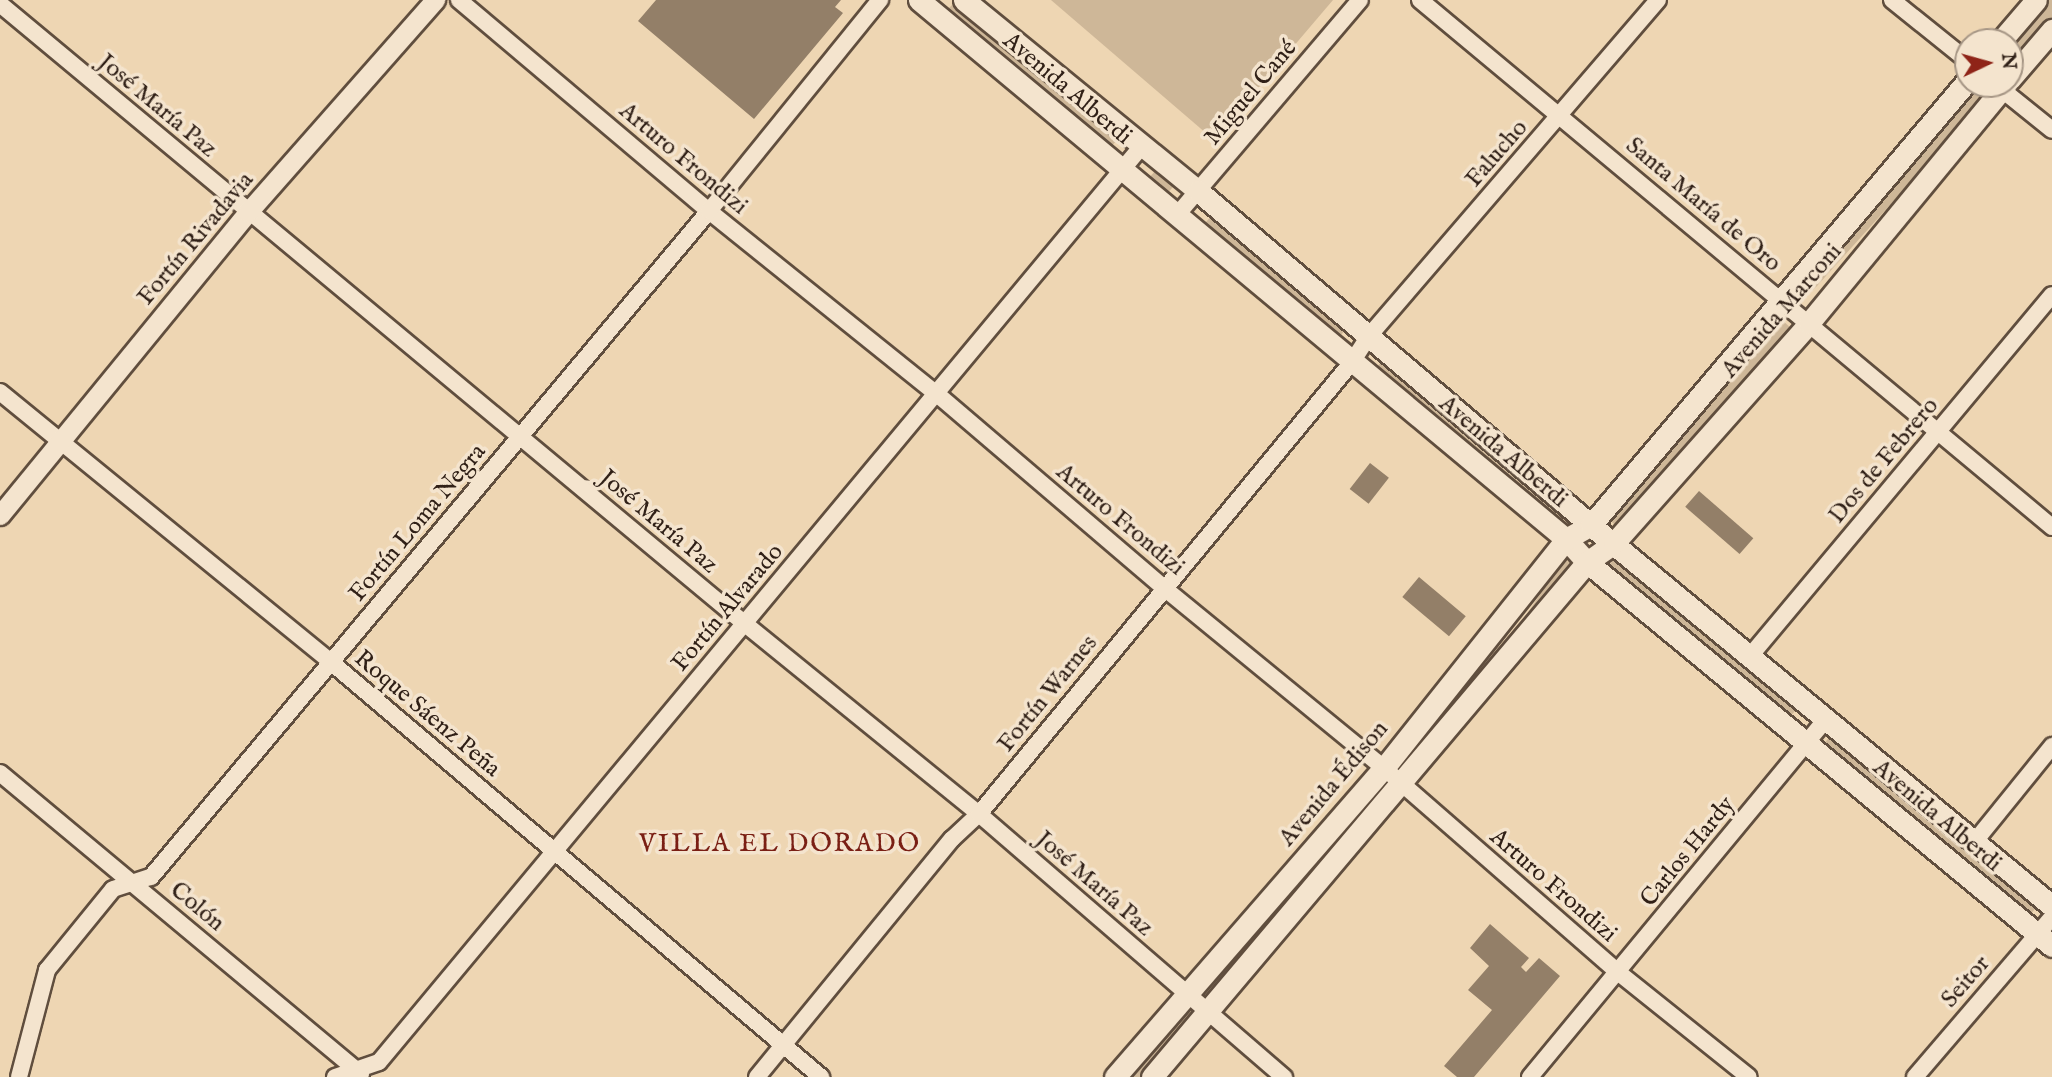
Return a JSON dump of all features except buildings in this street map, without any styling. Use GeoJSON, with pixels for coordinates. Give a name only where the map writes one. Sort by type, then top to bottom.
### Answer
{"type":"FeatureCollection","features":[{"type":"Feature","properties":{"kind":"main road","name":"Avenida Alberdi"},"geometry":{"type":"LineString","coordinates":[[919,0],[1566,538],[1587,562],[2045,940]]}},
{"type":"Feature","properties":{"kind":"main road","name":"Avenida Alberdi"},"geometry":{"type":"LineString","coordinates":[[964,0],[1198,191],[1591,525],[1976,840],[2052,906]]}},
{"type":"Feature","properties":{"kind":"main road"},"geometry":{"type":"LineString","coordinates":[[2012,28],[2036,0]]}},
{"type":"Feature","properties":{"kind":"main road","name":"Avenida Marconi"},"geometry":{"type":"LineString","coordinates":[[2024,61],[2052,30]]}},
{"type":"Feature","properties":{"kind":"main road","name":"Avenida Marconi"},"geometry":{"type":"LineString","coordinates":[[1591,525],[1954,97]]}},
{"type":"Feature","properties":{"kind":"main road","name":"Avenida Marconi"},"geometry":{"type":"LineString","coordinates":[[1587,562],[1614,543],[1809,323],[1992,98]]}},
{"type":"Feature","properties":{"kind":"main road","name":"Avenida Édison"},"geometry":{"type":"LineString","coordinates":[[1115,1077],[1384,768],[1566,538],[1591,525]]}},
{"type":"Feature","properties":{"kind":"main road","name":"Avenida Édison"},"geometry":{"type":"LineString","coordinates":[[1152,1077],[1587,562]]}},
{"type":"Feature","properties":{"kind":"street","name":"Fortín Rivadavia"},"geometry":{"type":"LineString","coordinates":[[0,515],[248,212],[435,0]]}},
{"type":"Feature","properties":{"kind":"street","name":"Arturo Frondizi"},"geometry":{"type":"LineString","coordinates":[[459,0],[709,211],[937,394],[1164,588],[1384,768],[1619,973],[1749,1077]]}},
{"type":"Feature","properties":{"kind":"street","name":"Fortín Loma Negra"},"geometry":{"type":"LineString","coordinates":[[19,1077],[47,970],[113,889],[152,877],[709,211],[880,0]]}},
{"type":"Feature","properties":{"kind":"street","name":"Miguel Cané"},"geometry":{"type":"LineString","coordinates":[[1177,215],[1360,0]]}},
{"type":"Feature","properties":{"kind":"street","name":"Santa María de Oro"},"geometry":{"type":"LineString","coordinates":[[1420,0],[2052,527]]}},
{"type":"Feature","properties":{"kind":"street","name":"Falucho"},"geometry":{"type":"LineString","coordinates":[[1369,336],[1658,0]]}},
{"type":"Feature","properties":{"kind":"street"},"geometry":{"type":"LineString","coordinates":[[1892,0],[1954,50]]}},
{"type":"Feature","properties":{"kind":"street","name":"José María Paz"},"geometry":{"type":"LineString","coordinates":[[0,4],[744,623],[979,814],[1284,1077]]}},
{"type":"Feature","properties":{"kind":"street"},"geometry":{"type":"LineString","coordinates":[[2018,98],[2052,130]]}},
{"type":"Feature","properties":{"kind":"street","name":"Fortín Alvarado"},"geometry":{"type":"LineString","coordinates":[[335,1077],[359,1073],[379,1062],[1142,146]]}},
{"type":"Feature","properties":{"kind":"street","name":"Dos de Febrero"},"geometry":{"type":"LineString","coordinates":[[1752,655],[2052,295]]}},
{"type":"Feature","properties":{"kind":"street","name":"Fortín Warnes"},"geometry":{"type":"LineString","coordinates":[[757,1077],[952,839],[979,814],[1352,362],[1369,336]]}},
{"type":"Feature","properties":{"kind":"street","name":"Roque Sáenz Peña"},"geometry":{"type":"LineString","coordinates":[[0,392],[332,663],[821,1077]]}},
{"type":"Feature","properties":{"kind":"street","name":"Carlos Hardy"},"geometry":{"type":"LineString","coordinates":[[1531,1077],[1826,719]]}},
{"type":"Feature","properties":{"kind":"street"},"geometry":{"type":"LineString","coordinates":[[1976,840],[2052,746]]}},
{"type":"Feature","properties":{"kind":"street","name":"Colón"},"geometry":{"type":"LineString","coordinates":[[0,773],[359,1073]]}},
{"type":"Feature","properties":{"kind":"street","name":"Seitor"},"geometry":{"type":"LineString","coordinates":[[1915,1077],[2045,940],[2052,917]]}},
{"type":"Feature","properties":{"kind":"shaded area"},"geometry":{"type":"Polygon","coordinates":[[[1051,0],[1333,0],[1214,140],[1051,0]]]}},
{"type":"Feature","properties":{"kind":"shaded area"},"geometry":{"type":"Polygon","coordinates":[[[2049,0],[2052,0],[2052,18],[2024,52],[2024,30],[2049,0]]]}},
{"type":"Feature","properties":{"kind":"shaded area"},"geometry":{"type":"Polygon","coordinates":[[[954,3],[1117,140],[1110,148],[945,12],[954,3]]]}},
{"type":"Feature","properties":{"kind":"shaded area"},"geometry":{"type":"Polygon","coordinates":[[[1969,98],[1983,98],[1985,100],[1813,291],[1803,282],[1969,98]]]}},
{"type":"Feature","properties":{"kind":"shaded area"},"geometry":{"type":"Polygon","coordinates":[[[1156,170],[1174,186],[1166,194],[1149,178],[1156,170]]]}},
{"type":"Feature","properties":{"kind":"shaded area"},"geometry":{"type":"Polygon","coordinates":[[[1213,214],[1346,329],[1338,339],[1205,223],[1213,214]]]}},
{"type":"Feature","properties":{"kind":"shaded area"},"geometry":{"type":"Polygon","coordinates":[[[1782,320],[1791,328],[1614,524],[1605,516],[1782,320]]]}},
{"type":"Feature","properties":{"kind":"shaded area"},"geometry":{"type":"Polygon","coordinates":[[[1382,361],[1567,516],[1560,524],[1375,369],[1382,361]]]}},
{"type":"Feature","properties":{"kind":"shaded area"},"geometry":{"type":"Polygon","coordinates":[[[1616,557],[1799,706],[1792,715],[1608,566],[1616,557]]]}},
{"type":"Feature","properties":{"kind":"shaded area"},"geometry":{"type":"Polygon","coordinates":[[[1564,559],[1570,563],[1431,769],[1425,765],[1564,559]]]}},
{"type":"Feature","properties":{"kind":"shaded area"},"geometry":{"type":"Polygon","coordinates":[[[1832,734],[2037,906],[2030,915],[1825,742],[1832,734]]]}},
{"type":"Feature","properties":{"kind":"shaded area"},"geometry":{"type":"Polygon","coordinates":[[[1374,791],[1382,798],[1217,988],[1209,981],[1374,791]]]}},
{"type":"Feature","properties":{"kind":"shaded area"},"geometry":{"type":"Polygon","coordinates":[[[1183,1007],[1194,1015],[1142,1077],[1124,1077],[1183,1007]]]}},
{"type":"Feature","properties":{"kind":"district","name":"VILLA EL DORADO"},"geometry":{"type":"Point","coordinates":[780,844]}}]}
